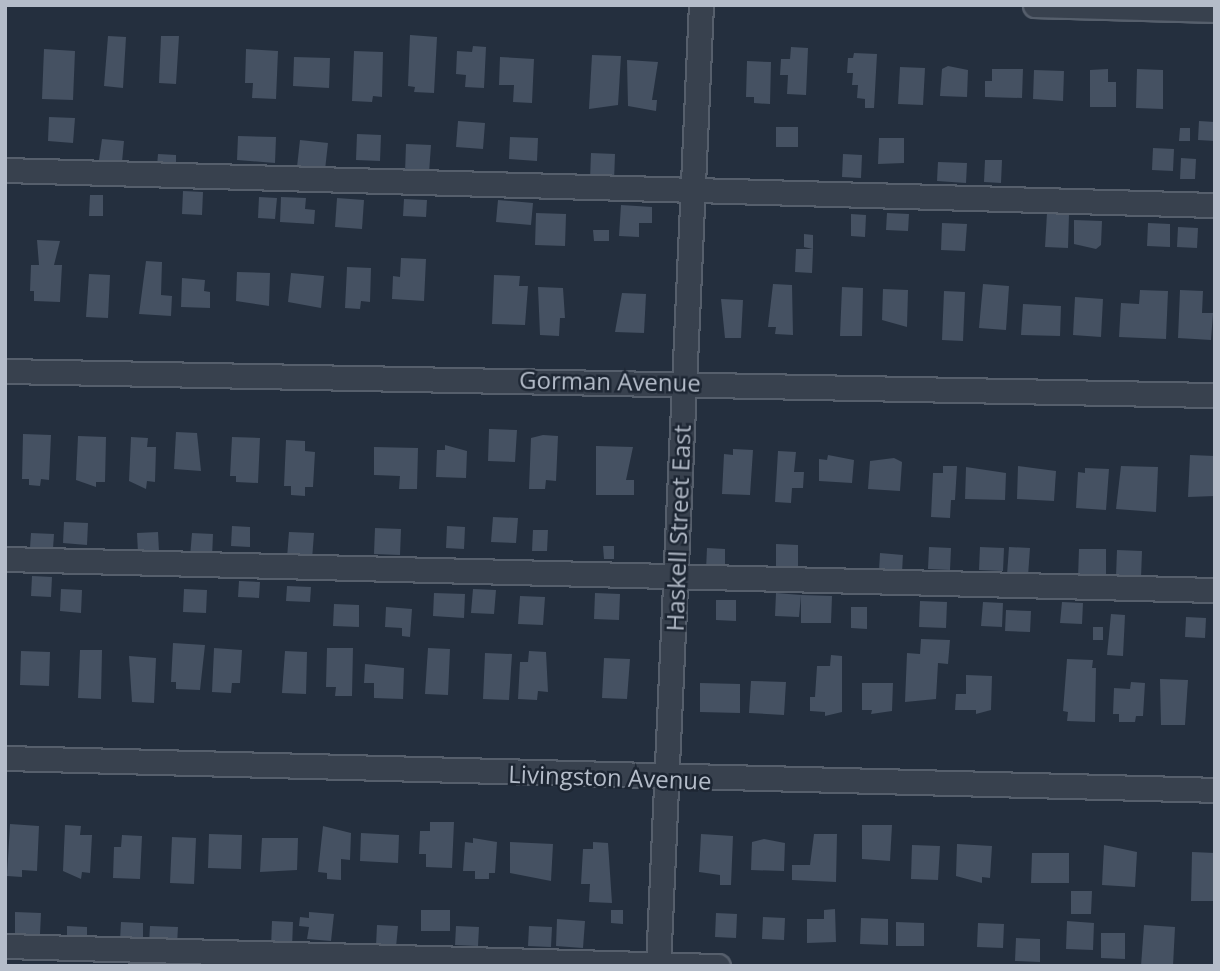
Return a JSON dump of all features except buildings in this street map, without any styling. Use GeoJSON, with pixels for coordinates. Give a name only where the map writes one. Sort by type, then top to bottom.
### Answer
{"type":"FeatureCollection","features":[{"type":"Feature","properties":{"kind":"street","name":"Haskell Street East"},"geometry":{"type":"LineString","coordinates":[[658,965],[701,5]]}},
{"type":"Feature","properties":{"kind":"street"},"geometry":{"type":"LineString","coordinates":[[1035,5],[1215,10]]}},
{"type":"Feature","properties":{"kind":"street"},"geometry":{"type":"LineString","coordinates":[[5,170],[1215,205]]}},
{"type":"Feature","properties":{"kind":"street","name":"Gorman Avenue"},"geometry":{"type":"LineString","coordinates":[[5,371],[1215,395]]}},
{"type":"Feature","properties":{"kind":"street"},"geometry":{"type":"LineString","coordinates":[[5,559],[1215,590]]}},
{"type":"Feature","properties":{"kind":"street","name":"Livingston Avenue"},"geometry":{"type":"LineString","coordinates":[[5,758],[667,779],[1215,790]]}},
{"type":"Feature","properties":{"kind":"street"},"geometry":{"type":"LineString","coordinates":[[5,946],[370,961],[718,966]]}}]}
